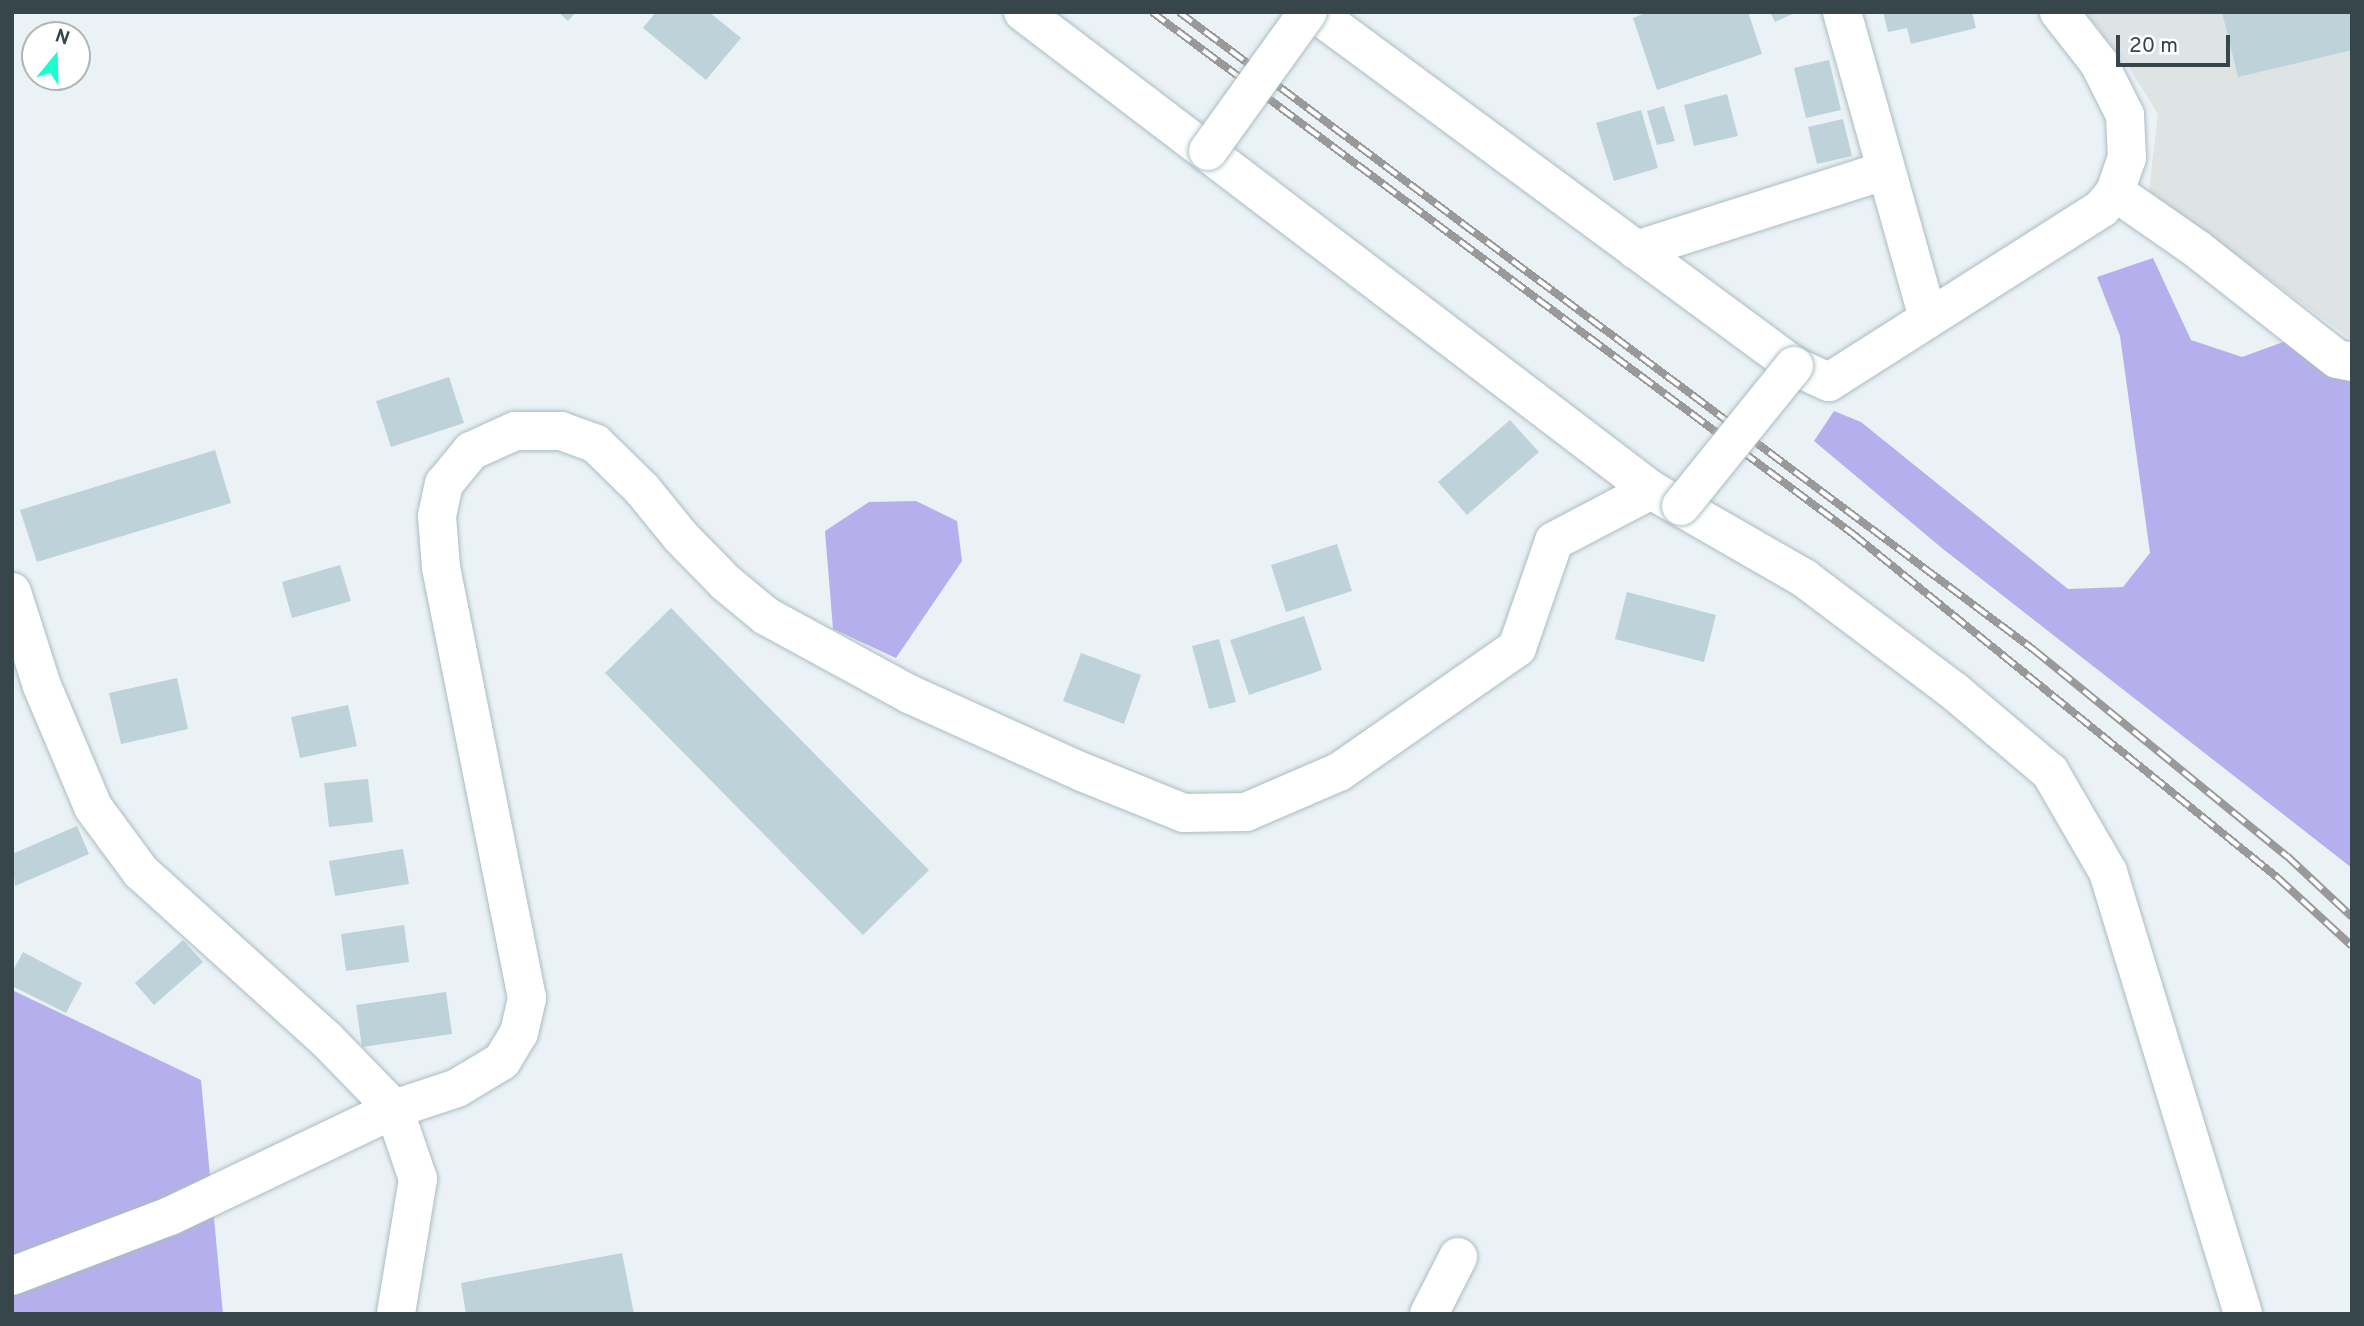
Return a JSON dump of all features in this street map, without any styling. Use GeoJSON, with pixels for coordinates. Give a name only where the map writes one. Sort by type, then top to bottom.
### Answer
{"type":"FeatureCollection","features":[{"type":"Feature","properties":{"kind":"street"},"geometry":{"type":"LineString","coordinates":[[1023,12],[1666,498],[1804,578],[1954,691],[2050,772],[2108,872],[2243,1314]]}},
{"type":"Feature","properties":{"kind":"street"},"geometry":{"type":"LineString","coordinates":[[1208,151],[1308,12]]}},
{"type":"Feature","properties":{"kind":"street"},"geometry":{"type":"LineString","coordinates":[[1314,12],[1794,366],[1829,382],[2102,208],[2115,192],[2127,158],[2125,115],[2099,63],[2059,12]]}},
{"type":"Feature","properties":{"kind":"street"},"geometry":{"type":"LineString","coordinates":[[1842,12],[1928,318]]}},
{"type":"Feature","properties":{"kind":"street"},"geometry":{"type":"LineString","coordinates":[[1636,250],[1886,170]]}},
{"type":"Feature","properties":{"kind":"street"},"geometry":{"type":"LineString","coordinates":[[2115,192],[2197,249],[2337,359],[2352,362]]}},
{"type":"Feature","properties":{"kind":"street"},"geometry":{"type":"LineString","coordinates":[[12,1276],[170,1216],[394,1109],[457,1087],[502,1061],[519,1032],[527,998],[441,567],[437,516],[444,484],[471,451],[516,431],[561,431],[596,444],[642,489],[681,537],[717,574],[766,615],[909,694],[1082,772],[1184,813],[1246,812],[1339,772],[1517,648],[1554,541],[1666,498],[1794,366]]}},
{"type":"Feature","properties":{"kind":"street"},"geometry":{"type":"LineString","coordinates":[[12,592],[42,685],[93,807],[141,872],[326,1039],[394,1109],[418,1179],[396,1314]]}},
{"type":"Feature","properties":{"kind":"street"},"geometry":{"type":"LineString","coordinates":[[1429,1314],[1458,1257]]}},
{"type":"Feature","properties":{"kind":"shaded area"},"geometry":{"type":"Polygon","coordinates":[[[2085,12],[2352,12],[2352,340],[2149,191],[2158,114],[2130,69],[2085,12]]]}},
{"type":"Feature","properties":{"kind":"shaded area"},"geometry":{"type":"Polygon","coordinates":[[[2153,258],[2191,340],[2242,357],[2286,341],[2352,383],[2352,868],[1943,549],[1814,441],[1834,411],[1861,422],[2068,589],[2123,587],[2150,553],[2120,336],[2097,277],[2153,258]]]}},
{"type":"Feature","properties":{"kind":"shaded area"},"geometry":{"type":"Polygon","coordinates":[[[916,501],[957,521],[962,561],[896,658],[833,629],[825,531],[869,502],[916,501]]]}},
{"type":"Feature","properties":{"kind":"shaded area"},"geometry":{"type":"Polygon","coordinates":[[[12,990],[201,1080],[223,1314],[12,1314],[12,990]]]}},
{"type":"Feature","properties":{"kind":"building"},"geometry":{"type":"Polygon","coordinates":[[[558,12],[576,12],[568,21],[558,12]]]}},
{"type":"Feature","properties":{"kind":"building"},"geometry":{"type":"Polygon","coordinates":[[[656,12],[709,12],[741,38],[706,80],[643,28],[656,12]]]}},
{"type":"Feature","properties":{"kind":"building"},"geometry":{"type":"Polygon","coordinates":[[[1648,12],[1748,12],[1762,54],[1657,90],[1633,18],[1648,12]]]}},
{"type":"Feature","properties":{"kind":"building"},"geometry":{"type":"Polygon","coordinates":[[[1770,12],[1797,12],[1775,22],[1770,12]]]}},
{"type":"Feature","properties":{"kind":"building"},"geometry":{"type":"Polygon","coordinates":[[[1883,12],[1972,12],[1976,28],[1911,44],[1907,28],[1888,32],[1883,12]]]}},
{"type":"Feature","properties":{"kind":"building"},"geometry":{"type":"Polygon","coordinates":[[[2222,12],[2352,12],[2352,50],[2238,77],[2222,12]]]}},
{"type":"Feature","properties":{"kind":"building"},"geometry":{"type":"Polygon","coordinates":[[[1829,60],[1841,110],[1806,118],[1794,68],[1829,60]]]}},
{"type":"Feature","properties":{"kind":"building"},"geometry":{"type":"Polygon","coordinates":[[[1727,94],[1738,136],[1694,146],[1684,105],[1727,94]]]}},
{"type":"Feature","properties":{"kind":"building"},"geometry":{"type":"Polygon","coordinates":[[[1664,106],[1675,141],[1657,145],[1647,111],[1664,106]]]}},
{"type":"Feature","properties":{"kind":"building"},"geometry":{"type":"Polygon","coordinates":[[[1641,110],[1658,168],[1614,181],[1596,123],[1641,110]]]}},
{"type":"Feature","properties":{"kind":"building"},"geometry":{"type":"Polygon","coordinates":[[[1843,119],[1852,156],[1817,164],[1808,127],[1843,119]]]}},
{"type":"Feature","properties":{"kind":"building"},"geometry":{"type":"Polygon","coordinates":[[[449,377],[464,423],[391,447],[376,401],[449,377]]]}},
{"type":"Feature","properties":{"kind":"building"},"geometry":{"type":"Polygon","coordinates":[[[1510,420],[1539,452],[1467,515],[1438,482],[1510,420]]]}},
{"type":"Feature","properties":{"kind":"building"},"geometry":{"type":"Polygon","coordinates":[[[215,450],[231,503],[37,562],[20,510],[215,450]]]}},
{"type":"Feature","properties":{"kind":"building"},"geometry":{"type":"Polygon","coordinates":[[[1337,544],[1352,591],[1286,612],[1271,565],[1337,544]]]}},
{"type":"Feature","properties":{"kind":"building"},"geometry":{"type":"Polygon","coordinates":[[[340,565],[351,601],[292,618],[282,582],[340,565]]]}},
{"type":"Feature","properties":{"kind":"building"},"geometry":{"type":"Polygon","coordinates":[[[1627,592],[1716,615],[1704,662],[1615,639],[1627,592]]]}},
{"type":"Feature","properties":{"kind":"building"},"geometry":{"type":"Polygon","coordinates":[[[671,608],[929,870],[863,935],[605,673],[671,608]]]}},
{"type":"Feature","properties":{"kind":"building"},"geometry":{"type":"Polygon","coordinates":[[[1304,616],[1322,670],[1249,695],[1230,640],[1304,616]]]}},
{"type":"Feature","properties":{"kind":"building"},"geometry":{"type":"Polygon","coordinates":[[[1219,639],[1236,702],[1209,709],[1192,646],[1219,639]]]}},
{"type":"Feature","properties":{"kind":"building"},"geometry":{"type":"Polygon","coordinates":[[[1081,653],[1141,675],[1124,724],[1063,701],[1081,653]]]}},
{"type":"Feature","properties":{"kind":"building"},"geometry":{"type":"Polygon","coordinates":[[[177,678],[188,729],[121,744],[109,693],[177,678]]]}},
{"type":"Feature","properties":{"kind":"building"},"geometry":{"type":"Polygon","coordinates":[[[348,705],[357,746],[300,758],[291,717],[348,705]]]}},
{"type":"Feature","properties":{"kind":"building"},"geometry":{"type":"Polygon","coordinates":[[[368,779],[373,822],[329,827],[324,783],[368,779]]]}},
{"type":"Feature","properties":{"kind":"building"},"geometry":{"type":"Polygon","coordinates":[[[77,826],[89,854],[15,886],[12,854],[77,826]]]}},
{"type":"Feature","properties":{"kind":"building"},"geometry":{"type":"Polygon","coordinates":[[[403,849],[409,884],[335,896],[329,861],[403,849]]]}},
{"type":"Feature","properties":{"kind":"building"},"geometry":{"type":"Polygon","coordinates":[[[404,925],[409,962],[346,971],[341,934],[404,925]]]}},
{"type":"Feature","properties":{"kind":"building"},"geometry":{"type":"Polygon","coordinates":[[[183,940],[203,962],[154,1005],[135,983],[183,940]]]}},
{"type":"Feature","properties":{"kind":"building"},"geometry":{"type":"Polygon","coordinates":[[[23,952],[82,983],[66,1013],[12,986],[12,973],[23,952]]]}},
{"type":"Feature","properties":{"kind":"building"},"geometry":{"type":"Polygon","coordinates":[[[446,992],[452,1034],[362,1047],[356,1005],[446,992]]]}},
{"type":"Feature","properties":{"kind":"building"},"geometry":{"type":"Polygon","coordinates":[[[622,1253],[634,1314],[466,1314],[461,1283],[622,1253]]]}},
{"type":"Feature","properties":{"kind":"railway"},"geometry":{"type":"LineString","coordinates":[[1152,12],[1853,534],[2278,878],[2352,946]]}},
{"type":"Feature","properties":{"kind":"railway"},"geometry":{"type":"LineString","coordinates":[[1179,12],[2034,650],[2287,856],[2352,917]]}}]}
